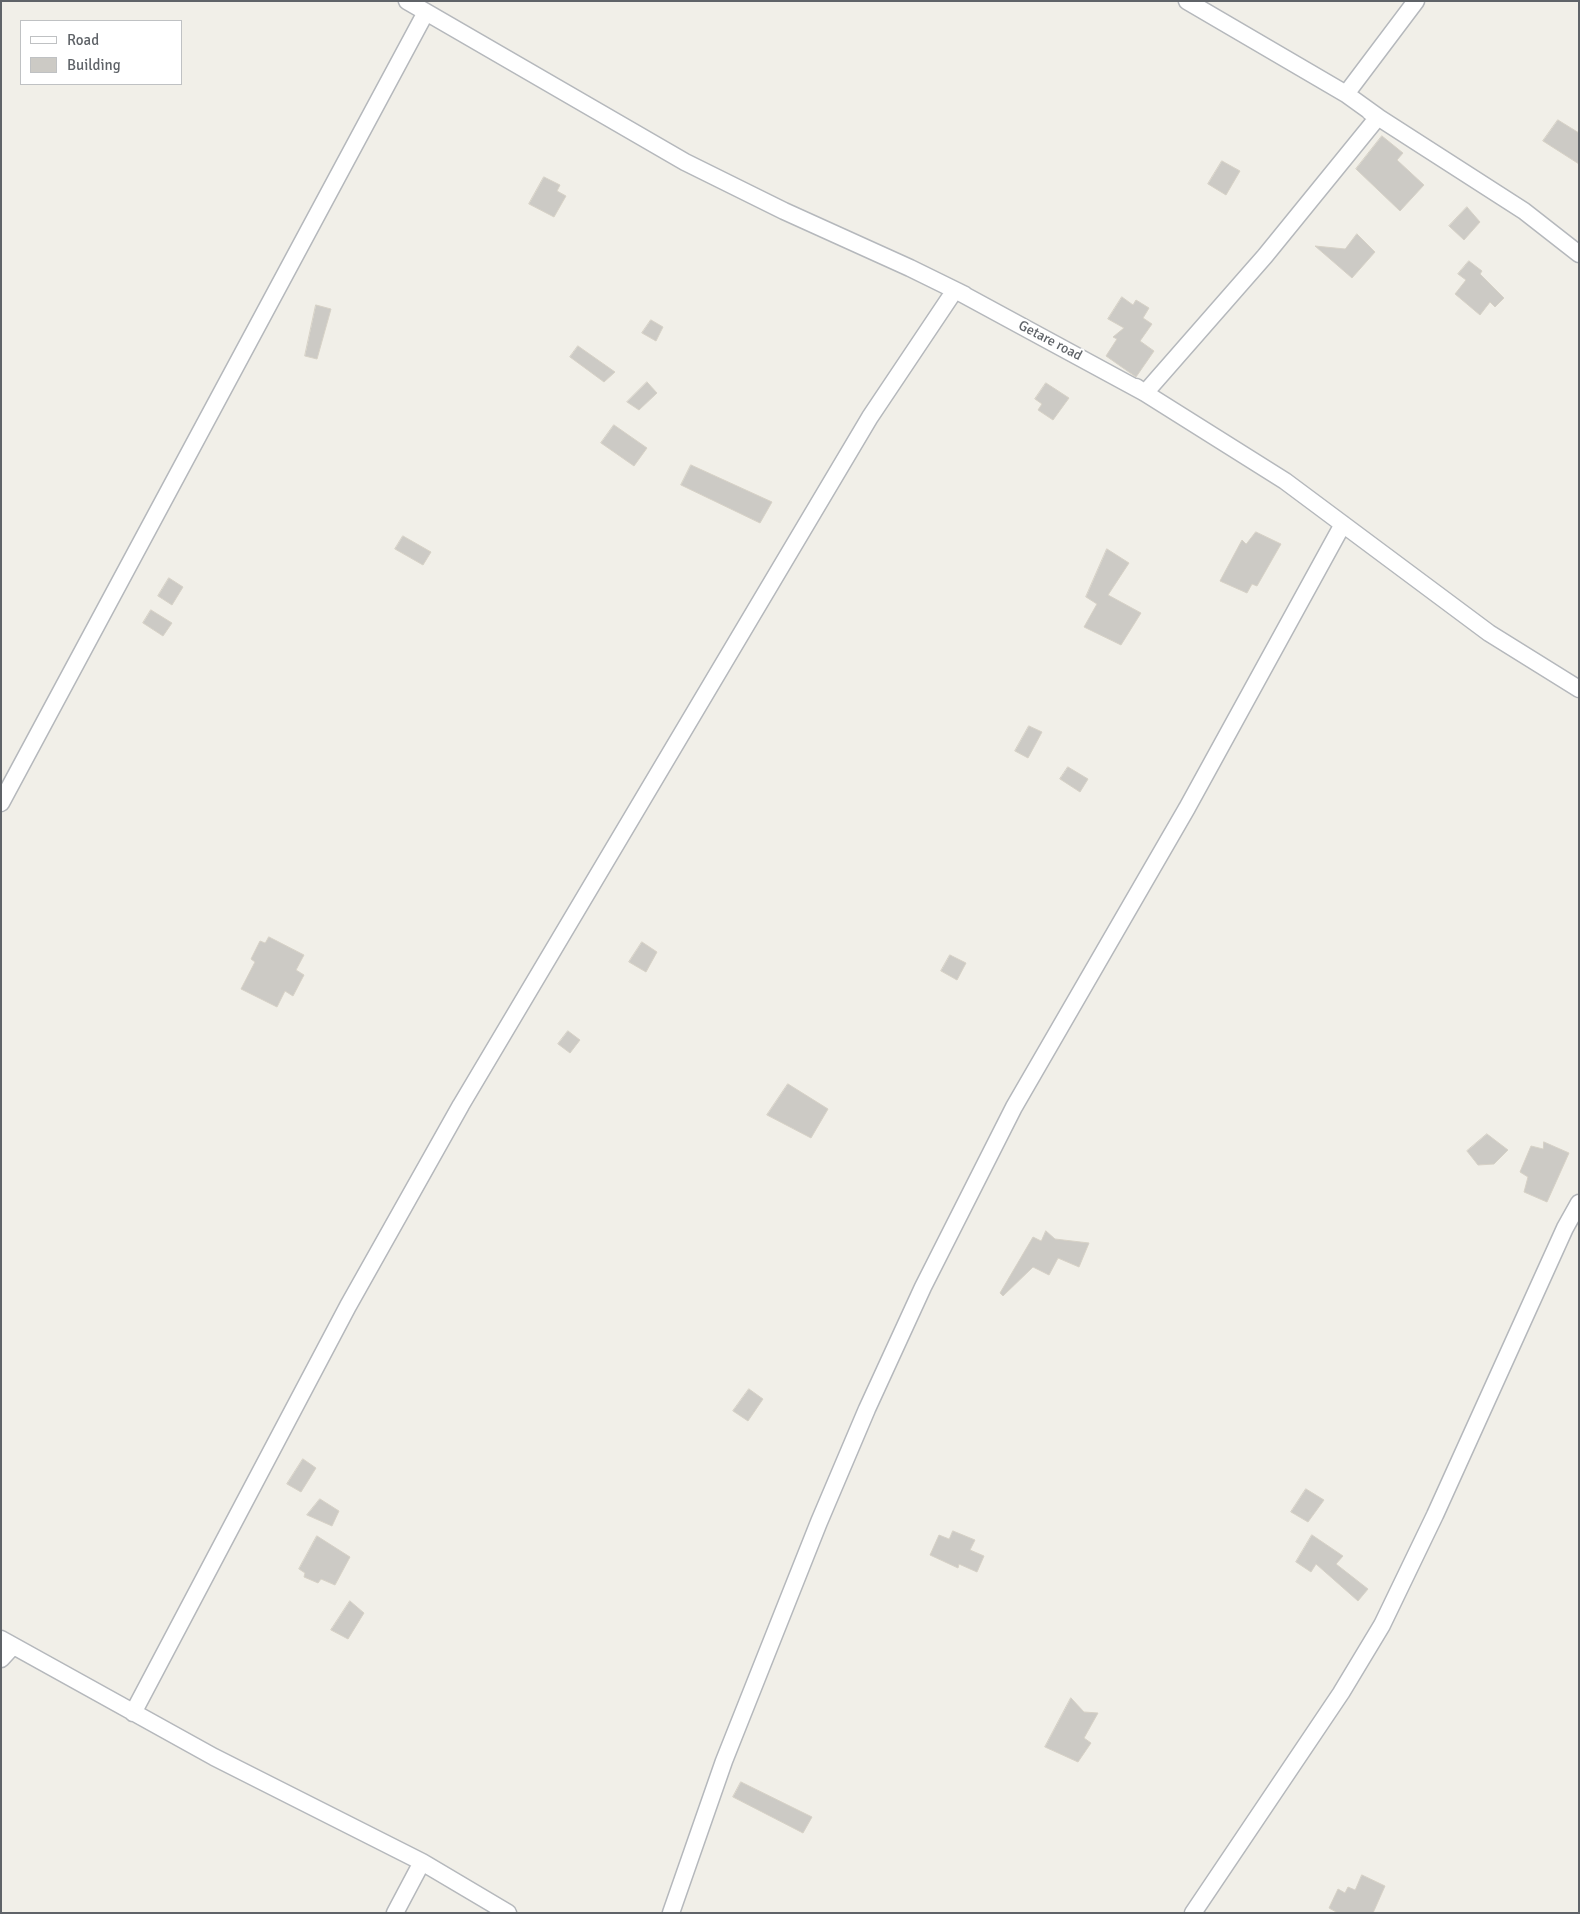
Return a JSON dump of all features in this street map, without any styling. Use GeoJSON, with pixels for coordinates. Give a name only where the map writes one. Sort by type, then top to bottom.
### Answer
{"type":"FeatureCollection","features":[{"type":"Feature","properties":{"kind":"street"},"geometry":{"type":"LineString","coordinates":[[407,1],[685,162],[784,211],[955,290],[1036,331],[1145,393],[1285,481],[1489,633],[1579,689]]}},
{"type":"Feature","properties":{"kind":"street"},"geometry":{"type":"LineString","coordinates":[[1182,1],[1378,116]]}},
{"type":"Feature","properties":{"kind":"street"},"geometry":{"type":"LineString","coordinates":[[1187,1],[1346,94],[1524,211],[1579,254]]}},
{"type":"Feature","properties":{"kind":"street"},"geometry":{"type":"LineString","coordinates":[[1346,94],[1416,1]]}},
{"type":"Feature","properties":{"kind":"street"},"geometry":{"type":"LineString","coordinates":[[1,802],[426,12]]}},
{"type":"Feature","properties":{"kind":"street"},"geometry":{"type":"LineString","coordinates":[[1145,393],[1264,256],[1378,116]]}},
{"type":"Feature","properties":{"kind":"street"},"geometry":{"type":"LineString","coordinates":[[133,1712],[348,1306],[461,1105],[870,417],[955,290]]}},
{"type":"Feature","properties":{"kind":"street"},"geometry":{"type":"LineString","coordinates":[[671,1913],[724,1761],[819,1522],[867,1409],[923,1287],[1014,1108],[1188,808],[1343,524]]}},
{"type":"Feature","properties":{"kind":"street"},"geometry":{"type":"LineString","coordinates":[[1193,1913],[1341,1693],[1382,1625],[1435,1516],[1565,1228],[1579,1203]]}},
{"type":"Feature","properties":{"kind":"street"},"geometry":{"type":"LineString","coordinates":[[1,1659],[7,1643],[214,1757],[422,1862],[508,1913]]}},
{"type":"Feature","properties":{"kind":"street"},"geometry":{"type":"LineString","coordinates":[[395,1913],[422,1862]]}},
{"type":"Feature","properties":{"kind":"building"},"geometry":{"type":"Polygon","coordinates":[[[1558,120],[1579,133],[1579,164],[1543,141],[1558,120]]]}},
{"type":"Feature","properties":{"kind":"building"},"geometry":{"type":"Polygon","coordinates":[[[1382,136],[1403,153],[1397,160],[1424,185],[1400,211],[1356,169],[1382,136]]]}},
{"type":"Feature","properties":{"kind":"building"},"geometry":{"type":"Polygon","coordinates":[[[1222,161],[1240,171],[1226,195],[1208,184],[1222,161]]]}},
{"type":"Feature","properties":{"kind":"building"},"geometry":{"type":"Polygon","coordinates":[[[544,177],[560,185],[557,191],[566,196],[554,217],[529,204],[544,177]]]}},
{"type":"Feature","properties":{"kind":"building"},"geometry":{"type":"Polygon","coordinates":[[[1467,207],[1480,222],[1464,240],[1449,226],[1467,207]]]}},
{"type":"Feature","properties":{"kind":"building"},"geometry":{"type":"Polygon","coordinates":[[[1357,234],[1375,252],[1352,278],[1315,246],[1345,249],[1357,234]]]}},
{"type":"Feature","properties":{"kind":"building"},"geometry":{"type":"Polygon","coordinates":[[[1469,261],[1482,271],[1480,274],[1504,298],[1495,307],[1490,302],[1480,315],[1455,294],[1466,280],[1458,274],[1469,261]]]}},
{"type":"Feature","properties":{"kind":"building"},"geometry":{"type":"Polygon","coordinates":[[[1122,297],[1133,305],[1136,300],[1149,308],[1143,318],[1152,324],[1140,341],[1154,351],[1136,377],[1106,356],[1117,339],[1113,337],[1124,328],[1108,319],[1122,297]]]}},
{"type":"Feature","properties":{"kind":"building"},"geometry":{"type":"Polygon","coordinates":[[[316,305],[331,309],[317,359],[305,356],[316,305]]]}},
{"type":"Feature","properties":{"kind":"building"},"geometry":{"type":"Polygon","coordinates":[[[651,320],[663,327],[656,341],[642,333],[651,320]]]}},
{"type":"Feature","properties":{"kind":"building"},"geometry":{"type":"Polygon","coordinates":[[[578,346],[615,372],[604,382],[570,357],[578,346]]]}},
{"type":"Feature","properties":{"kind":"building"},"geometry":{"type":"Polygon","coordinates":[[[647,382],[657,393],[639,410],[627,402],[647,382]]]}},
{"type":"Feature","properties":{"kind":"building"},"geometry":{"type":"Polygon","coordinates":[[[1046,383],[1069,398],[1053,420],[1038,410],[1042,404],[1035,399],[1046,383]]]}},
{"type":"Feature","properties":{"kind":"building"},"geometry":{"type":"Polygon","coordinates":[[[614,425],[647,448],[634,466],[601,443],[614,425]]]}},
{"type":"Feature","properties":{"kind":"building"},"geometry":{"type":"Polygon","coordinates":[[[691,465],[772,502],[760,523],[681,485],[691,465]]]}},
{"type":"Feature","properties":{"kind":"building"},"geometry":{"type":"Polygon","coordinates":[[[1256,532],[1281,544],[1257,586],[1252,584],[1247,593],[1220,581],[1242,540],[1246,544],[1256,532]]]}},
{"type":"Feature","properties":{"kind":"building"},"geometry":{"type":"Polygon","coordinates":[[[403,536],[431,552],[423,565],[395,549],[403,536]]]}},
{"type":"Feature","properties":{"kind":"building"},"geometry":{"type":"Polygon","coordinates":[[[1107,549],[1129,563],[1108,595],[1141,613],[1121,645],[1084,627],[1097,604],[1086,597],[1107,549]]]}},
{"type":"Feature","properties":{"kind":"building"},"geometry":{"type":"Polygon","coordinates":[[[169,578],[183,587],[172,605],[158,596],[169,578]]]}},
{"type":"Feature","properties":{"kind":"building"},"geometry":{"type":"Polygon","coordinates":[[[151,610],[172,623],[163,636],[143,623],[151,610]]]}},
{"type":"Feature","properties":{"kind":"building"},"geometry":{"type":"Polygon","coordinates":[[[1029,726],[1042,732],[1028,758],[1015,751],[1029,726]]]}},
{"type":"Feature","properties":{"kind":"building"},"geometry":{"type":"Polygon","coordinates":[[[1068,767],[1088,779],[1080,792],[1060,779],[1068,767]]]}},
{"type":"Feature","properties":{"kind":"building"},"geometry":{"type":"Polygon","coordinates":[[[269,937],[304,955],[296,970],[304,975],[293,996],[285,991],[277,1007],[241,989],[255,962],[251,959],[260,941],[265,943],[269,937]]]}},
{"type":"Feature","properties":{"kind":"building"},"geometry":{"type":"Polygon","coordinates":[[[642,942],[657,952],[646,972],[629,962],[642,942]]]}},
{"type":"Feature","properties":{"kind":"building"},"geometry":{"type":"Polygon","coordinates":[[[950,955],[966,963],[957,980],[941,971],[950,955]]]}},
{"type":"Feature","properties":{"kind":"building"},"geometry":{"type":"Polygon","coordinates":[[[568,1031],[580,1040],[570,1053],[558,1044],[568,1031]]]}},
{"type":"Feature","properties":{"kind":"building"},"geometry":{"type":"Polygon","coordinates":[[[788,1084],[828,1109],[811,1138],[767,1115],[788,1084]]]}},
{"type":"Feature","properties":{"kind":"building"},"geometry":{"type":"Polygon","coordinates":[[[1487,1134],[1508,1150],[1494,1164],[1478,1165],[1467,1151],[1487,1134]]]}},
{"type":"Feature","properties":{"kind":"building"},"geometry":{"type":"Polygon","coordinates":[[[1544,1142],[1569,1153],[1547,1202],[1524,1192],[1528,1177],[1520,1172],[1531,1146],[1543,1149],[1544,1142]]]}},
{"type":"Feature","properties":{"kind":"building"},"geometry":{"type":"Polygon","coordinates":[[[1046,1231],[1055,1239],[1089,1243],[1079,1267],[1058,1258],[1049,1275],[1033,1267],[1003,1296],[1000,1293],[1033,1237],[1041,1241],[1046,1231]]]}},
{"type":"Feature","properties":{"kind":"building"},"geometry":{"type":"Polygon","coordinates":[[[749,1389],[763,1399],[748,1421],[733,1411],[749,1389]]]}},
{"type":"Feature","properties":{"kind":"building"},"geometry":{"type":"Polygon","coordinates":[[[303,1459],[316,1468],[301,1492],[287,1484],[303,1459]]]}},
{"type":"Feature","properties":{"kind":"building"},"geometry":{"type":"Polygon","coordinates":[[[1306,1489],[1324,1500],[1308,1522],[1291,1512],[1306,1489]]]}},
{"type":"Feature","properties":{"kind":"building"},"geometry":{"type":"Polygon","coordinates":[[[320,1499],[339,1511],[332,1526],[307,1515],[320,1499]]]}},
{"type":"Feature","properties":{"kind":"building"},"geometry":{"type":"Polygon","coordinates":[[[953,1531],[975,1540],[970,1550],[984,1556],[977,1572],[959,1564],[958,1568],[930,1555],[939,1535],[949,1539],[953,1531]]]}},
{"type":"Feature","properties":{"kind":"building"},"geometry":{"type":"Polygon","coordinates":[[[1312,1535],[1343,1556],[1336,1564],[1368,1589],[1358,1601],[1316,1564],[1311,1572],[1296,1562],[1312,1535]]]}},
{"type":"Feature","properties":{"kind":"building"},"geometry":{"type":"Polygon","coordinates":[[[317,1536],[350,1557],[335,1585],[321,1579],[318,1583],[304,1577],[305,1573],[299,1569],[317,1536]]]}},
{"type":"Feature","properties":{"kind":"building"},"geometry":{"type":"Polygon","coordinates":[[[350,1601],[364,1613],[348,1639],[331,1630],[350,1601]]]}},
{"type":"Feature","properties":{"kind":"building"},"geometry":{"type":"Polygon","coordinates":[[[1071,1698],[1084,1712],[1098,1713],[1084,1738],[1091,1743],[1078,1762],[1045,1747],[1071,1698]]]}},
{"type":"Feature","properties":{"kind":"building"},"geometry":{"type":"Polygon","coordinates":[[[741,1782],[812,1817],[803,1833],[733,1797],[741,1782]]]}},
{"type":"Feature","properties":{"kind":"building"},"geometry":{"type":"Polygon","coordinates":[[[1362,1875],[1385,1886],[1373,1913],[1338,1913],[1329,1908],[1338,1889],[1345,1893],[1348,1887],[1355,1890],[1362,1875]]]}}]}
